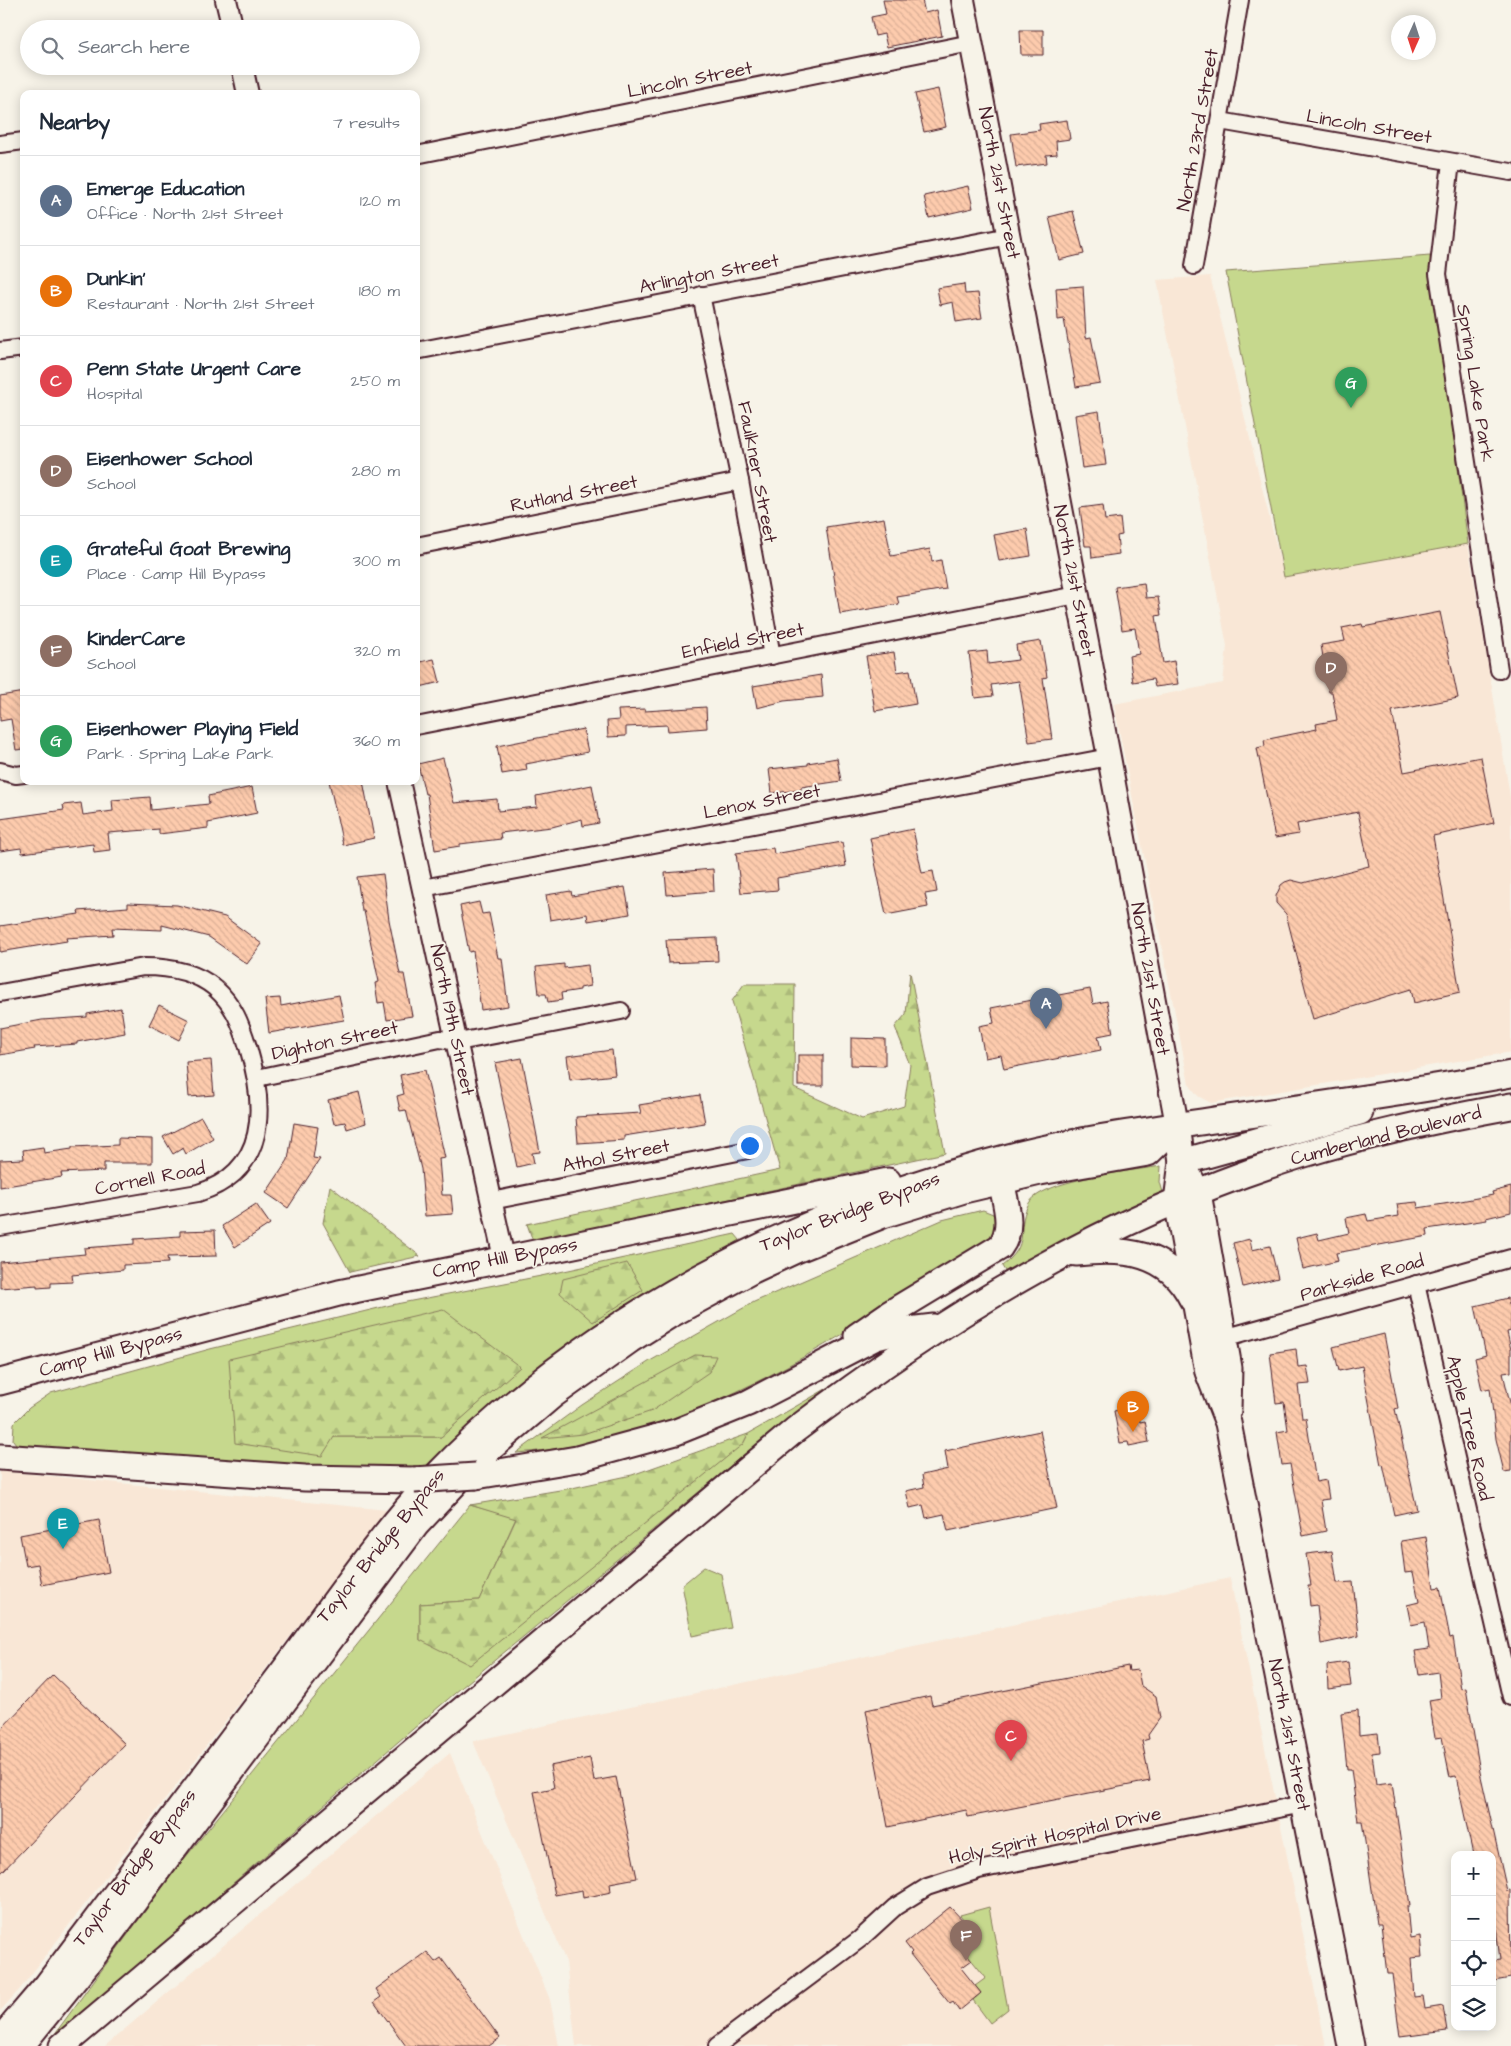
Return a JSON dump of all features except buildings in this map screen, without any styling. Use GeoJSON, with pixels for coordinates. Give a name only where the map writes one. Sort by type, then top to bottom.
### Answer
{"type":"FeatureCollection","features":[{"type":"Feature","properties":{"kind":"main road","name":"North 21st Street"},"geometry":{"type":"LineString","coordinates":[[963,0],[1010,236],[1177,1125],[1187,1197],[1196,1308],[1208,1372],[1228,1423],[1351,2046]]}},
{"type":"Feature","properties":{"kind":"main road","name":"Cumberland Boulevard"},"geometry":{"type":"LineString","coordinates":[[1177,1125],[1464,1083],[1511,1074]]}},
{"type":"Feature","properties":{"kind":"main road"},"geometry":{"type":"LineString","coordinates":[[1182,1162],[1464,1083]]}},
{"type":"Feature","properties":{"kind":"main road","name":"Cumberland Boulevard"},"geometry":{"type":"LineString","coordinates":[[1187,1197],[1291,1158],[1346,1142],[1392,1130],[1511,1106]]}},
{"type":"Feature","properties":{"kind":"main road","name":"Taylor Bridge Bypass"},"geometry":{"type":"LineString","coordinates":[[0,2040],[47,1985],[402,1514],[433,1478],[504,1412],[542,1381],[620,1326],[694,1280],[745,1253],[789,1233],[877,1198],[1016,1155],[1177,1125]]}},
{"type":"Feature","properties":{"kind":"main road"},"geometry":{"type":"LineString","coordinates":[[21,2046],[92,1958],[416,1525],[446,1491],[516,1425],[568,1384],[630,1340],[754,1270],[796,1250],[883,1215],[1001,1180],[1148,1153],[1177,1125]]}},
{"type":"Feature","properties":{"kind":"main road","name":"Camp Hill Bypass"},"geometry":{"type":"LineString","coordinates":[[0,1382],[329,1295],[1016,1155]]}},
{"type":"Feature","properties":{"kind":"main road"},"geometry":{"type":"LineString","coordinates":[[791,1382],[889,1314],[1000,1247],[1006,1239],[1009,1222],[1001,1180]]}},
{"type":"Feature","properties":{"kind":"main road","name":"North 21st Street"},"geometry":{"type":"LineString","coordinates":[[1187,1197],[1224,1338],[1229,1368],[1228,1423]]}},
{"type":"Feature","properties":{"kind":"main road"},"geometry":{"type":"LineString","coordinates":[[62,2046],[795,1430],[892,1358],[939,1327],[1064,1254],[1187,1197]]}},
{"type":"Feature","properties":{"kind":"main road"},"geometry":{"type":"LineString","coordinates":[[1064,1254],[1116,1251],[1148,1257],[1163,1265],[1175,1275],[1186,1288],[1196,1308]]}},
{"type":"Feature","properties":{"kind":"main road"},"geometry":{"type":"LineString","coordinates":[[0,1457],[305,1478],[414,1480],[476,1476],[577,1459],[651,1439],[707,1420],[791,1382],[876,1337],[900,1331],[939,1327]]}},
{"type":"Feature","properties":{"kind":"street"},"geometry":{"type":"LineString","coordinates":[[226,0],[231,20]]}},
{"type":"Feature","properties":{"kind":"street","name":"North 23rd Street"},"geometry":{"type":"LineString","coordinates":[[1194,266],[1240,0]]}},
{"type":"Feature","properties":{"kind":"street","name":"Lincoln Street"},"geometry":{"type":"LineString","coordinates":[[420,154],[972,43]]}},
{"type":"Feature","properties":{"kind":"street"},"geometry":{"type":"LineString","coordinates":[[244,75],[247,90]]}},
{"type":"Feature","properties":{"kind":"street","name":"Lincoln Street"},"geometry":{"type":"LineString","coordinates":[[1220,121],[1511,172]]}},
{"type":"Feature","properties":{"kind":"street"},"geometry":{"type":"LineString","coordinates":[[0,144],[20,142]]}},
{"type":"Feature","properties":{"kind":"street","name":"Spring Lake Park"},"geometry":{"type":"LineString","coordinates":[[1451,162],[1438,274],[1499,670]]}},
{"type":"Feature","properties":{"kind":"street","name":"Arlington Street"},"geometry":{"type":"LineString","coordinates":[[420,350],[1010,236]]}},
{"type":"Feature","properties":{"kind":"street","name":"Faulkner Street"},"geometry":{"type":"LineString","coordinates":[[701,295],[740,481],[772,656]]}},
{"type":"Feature","properties":{"kind":"street"},"geometry":{"type":"LineString","coordinates":[[0,351],[20,348]]}},
{"type":"Feature","properties":{"kind":"street","name":"Rutland Street"},"geometry":{"type":"LineString","coordinates":[[420,545],[740,481]]}},
{"type":"Feature","properties":{"kind":"street","name":"Enfield Street"},"geometry":{"type":"LineString","coordinates":[[420,725],[1077,595]]}},
{"type":"Feature","properties":{"kind":"street","name":"Lenox Street"},"geometry":{"type":"LineString","coordinates":[[423,888],[1109,757]]}},
{"type":"Feature","properties":{"kind":"street"},"geometry":{"type":"LineString","coordinates":[[0,772],[20,774]]}},
{"type":"Feature","properties":{"kind":"street","name":"North 19th Street"},"geometry":{"type":"LineString","coordinates":[[400,785],[458,1042],[504,1258]]}},
{"type":"Feature","properties":{"kind":"street","name":"Dighton Street"},"geometry":{"type":"LineString","coordinates":[[0,993],[144,967],[164,967],[184,971],[215,988],[234,1009],[238,1015],[258,1078],[440,1039],[458,1042],[621,1011]]}},
{"type":"Feature","properties":{"kind":"street","name":"Cornell Road"},"geometry":{"type":"LineString","coordinates":[[0,1227],[198,1193],[215,1187],[230,1178],[240,1168],[253,1144],[259,1116],[258,1078]]}},
{"type":"Feature","properties":{"kind":"street","name":"Athol Street"},"geometry":{"type":"LineString","coordinates":[[491,1201],[748,1150]]}},
{"type":"Feature","properties":{"kind":"street","name":"Parkside Road"},"geometry":{"type":"LineString","coordinates":[[1224,1338],[1511,1258]]}},
{"type":"Feature","properties":{"kind":"street","name":"Apple Tree Road"},"geometry":{"type":"LineString","coordinates":[[1416,1284],[1511,1697]]}},
{"type":"Feature","properties":{"kind":"street","name":"Holy Spirit Hospital Drive"},"geometry":{"type":"LineString","coordinates":[[718,2046],[860,1939],[895,1908],[927,1887],[979,1870],[1303,1804]]}},
{"type":"Feature","properties":{"kind":"shaded area"},"geometry":{"type":"Polygon","coordinates":[[[1210,276],[1284,577],[1468,544],[1511,802],[1511,1052],[1211,1103],[1198,1096],[1189,1084],[1114,704],[1223,683],[1227,646],[1157,280],[1210,276]]]}},
{"type":"Feature","properties":{"kind":"shaded area"},"geometry":{"type":"Polygon","coordinates":[[[0,1471],[387,1510],[20,1989],[0,2011],[0,1471]]]}},
{"type":"Feature","properties":{"kind":"shaded area"},"geometry":{"type":"Polygon","coordinates":[[[1230,1578],[1326,2046],[576,2046],[566,1962],[473,1741],[1230,1578]]]}},
{"type":"Feature","properties":{"kind":"shaded area"},"geometry":{"type":"Polygon","coordinates":[[[450,1753],[550,2000],[559,2046],[105,2046],[450,1753]]]}},
{"type":"Feature","properties":{"kind":"green space"},"geometry":{"type":"Polygon","coordinates":[[[1430,256],[1468,544],[1284,577],[1226,272],[1430,256]]]}},
{"type":"Feature","properties":{"kind":"green space"},"geometry":{"type":"Polygon","coordinates":[[[910,972],[945,1153],[533,1241],[527,1224],[780,1170],[732,1001],[744,984],[795,984],[794,1088],[862,1119],[904,1106],[910,1065],[895,1027],[906,1014],[910,972]]]}},
{"type":"Feature","properties":{"kind":"green space"},"geometry":{"type":"Polygon","coordinates":[[[1161,1166],[1160,1182],[1165,1199],[1008,1276],[1002,1266],[1017,1251],[1020,1244],[1024,1214],[1028,1205],[1036,1196],[1050,1189],[1088,1178],[1161,1166]]]}},
{"type":"Feature","properties":{"kind":"green space"},"geometry":{"type":"Polygon","coordinates":[[[330,1186],[420,1256],[350,1272],[323,1223],[330,1186]]]}},
{"type":"Feature","properties":{"kind":"green space"},"geometry":{"type":"Polygon","coordinates":[[[983,1210],[993,1214],[996,1222],[992,1238],[881,1310],[824,1345],[766,1377],[707,1405],[645,1428],[582,1444],[516,1453],[582,1405],[650,1361],[754,1302],[942,1220],[983,1210]]]}},
{"type":"Feature","properties":{"kind":"green space"},"geometry":{"type":"Polygon","coordinates":[[[735,1234],[740,1240],[586,1335],[532,1373],[430,1466],[316,1468],[19,1448],[13,1440],[14,1423],[29,1408],[51,1393],[210,1349],[391,1305],[541,1276],[735,1234]],[[520,1366],[334,1437],[441,1437],[520,1366]]]}},
{"type":"Feature","properties":{"kind":"green space"},"geometry":{"type":"Polygon","coordinates":[[[627,1263],[643,1290],[593,1322],[560,1293],[563,1279],[627,1263]]]}},
{"type":"Feature","properties":{"kind":"green space"},"geometry":{"type":"Polygon","coordinates":[[[443,1309],[520,1367],[441,1437],[334,1437],[322,1456],[235,1443],[229,1359],[443,1309]]]}},
{"type":"Feature","properties":{"kind":"green space"},"geometry":{"type":"Polygon","coordinates":[[[695,1355],[716,1356],[709,1372],[652,1411],[583,1434],[542,1438],[695,1355]]]}},
{"type":"Feature","properties":{"kind":"green space"},"geometry":{"type":"Polygon","coordinates":[[[831,1386],[833,1392],[757,1444],[461,1688],[51,2039],[176,1869],[470,1505],[516,1518],[479,1600],[420,1604],[420,1640],[743,1444],[748,1434],[831,1386]]]}},
{"type":"Feature","properties":{"kind":"green space"},"geometry":{"type":"Polygon","coordinates":[[[748,1434],[743,1444],[470,1665],[420,1640],[420,1604],[479,1600],[516,1519],[470,1505],[572,1488],[632,1475],[748,1434]]]}},
{"type":"Feature","properties":{"kind":"green space"},"geometry":{"type":"Polygon","coordinates":[[[704,1567],[721,1574],[731,1628],[692,1636],[682,1585],[704,1567]]]}},
{"type":"Feature","properties":{"kind":"green space"},"geometry":{"type":"Polygon","coordinates":[[[989,1907],[1008,2009],[990,2023],[973,2000],[981,1993],[975,1986],[986,1978],[957,1942],[972,1930],[960,1915],[989,1907]]]}},
{"type":"Feature","properties":{"kind":"place","name":"Eisenhower Playing Field"},"geometry":{"type":"Point","coordinates":[1351,408]}},
{"type":"Feature","properties":{"kind":"place","name":"Eisenhower School"},"geometry":{"type":"Point","coordinates":[1331,693]}},
{"type":"Feature","properties":{"kind":"place","name":"Emerge Education"},"geometry":{"type":"Point","coordinates":[1046,1029]}},
{"type":"Feature","properties":{"kind":"place","name":"Dunkin'"},"geometry":{"type":"Point","coordinates":[1133,1432]}},
{"type":"Feature","properties":{"kind":"place","name":"Grateful Goat Brewing"},"geometry":{"type":"Point","coordinates":[63,1549]}},
{"type":"Feature","properties":{"kind":"place","name":"Penn State Urgent Care"},"geometry":{"type":"Point","coordinates":[1011,1761]}},
{"type":"Feature","properties":{"kind":"place","name":"KinderCare"},"geometry":{"type":"Point","coordinates":[966,1961]}}]}
